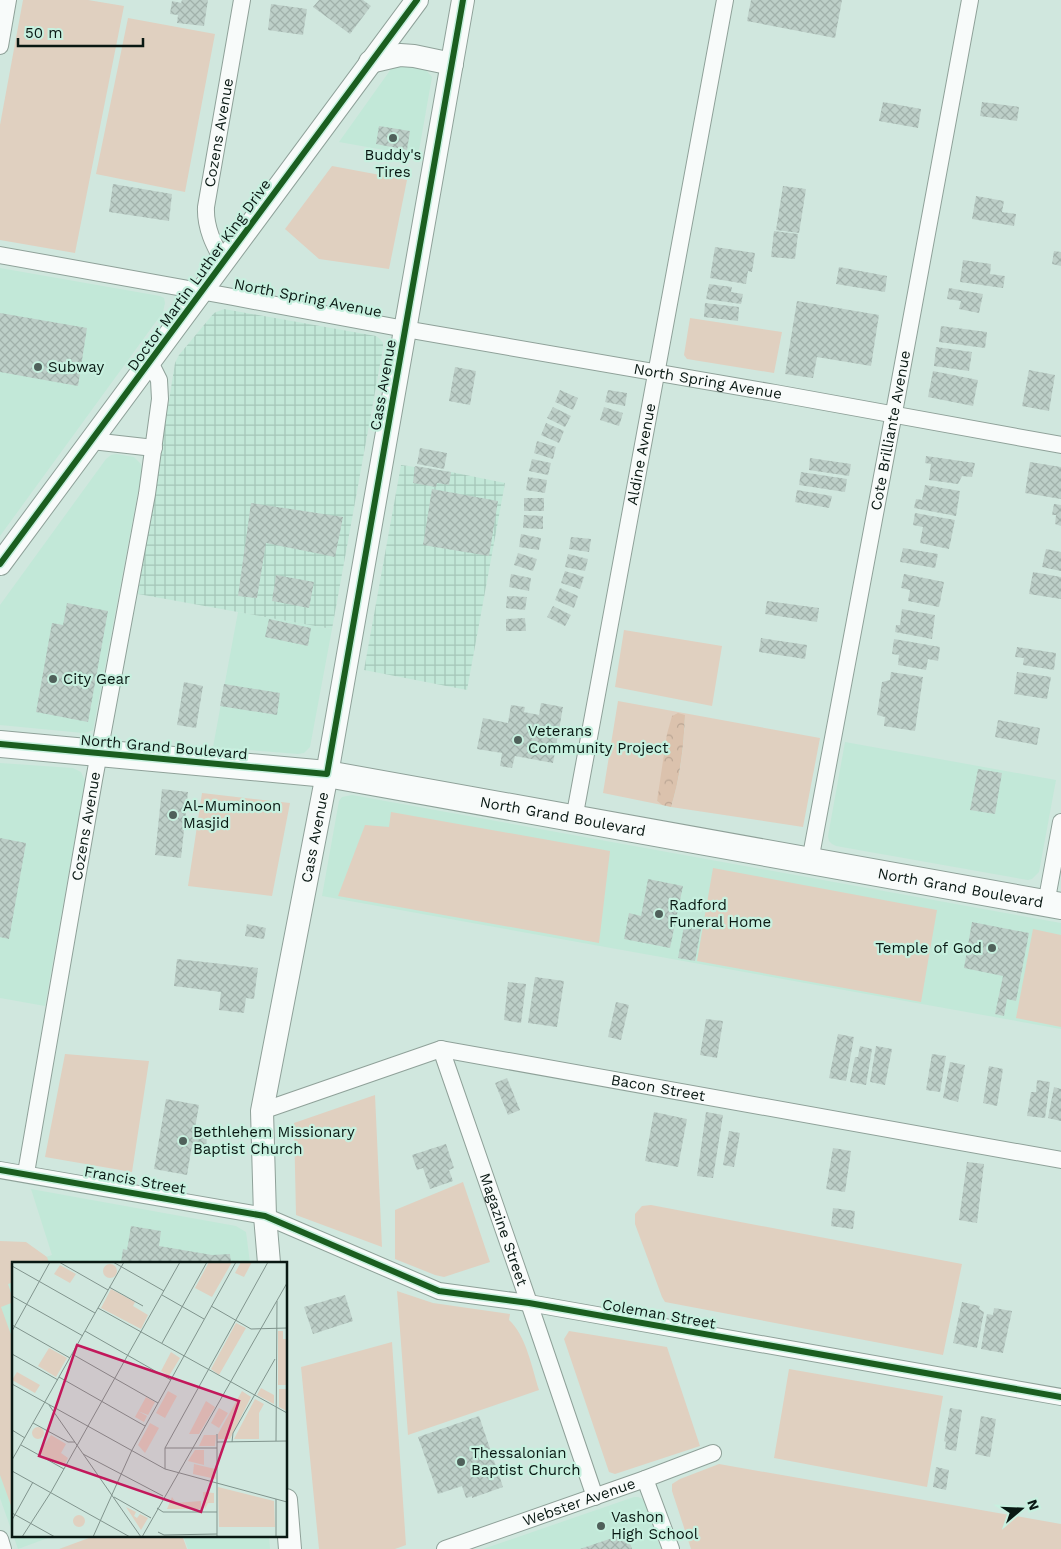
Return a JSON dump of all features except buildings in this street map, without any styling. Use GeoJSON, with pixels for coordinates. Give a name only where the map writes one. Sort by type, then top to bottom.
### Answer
{"type":"FeatureCollection","features":[{"type":"Feature","properties":{"kind":"main road","name":"Doctor Martin Luther King Drive"},"geometry":{"type":"LineString","coordinates":[[0,564],[417,0]]}},
{"type":"Feature","properties":{"kind":"main road","name":"Cass Avenue"},"geometry":{"type":"LineString","coordinates":[[269,1262],[265,1216],[262,1111],[326,774],[406,329],[462,0]]}},
{"type":"Feature","properties":{"kind":"main road"},"geometry":{"type":"LineString","coordinates":[[370,62],[407,56],[452,64]]}},
{"type":"Feature","properties":{"kind":"main road","name":"North Grand Boulevard"},"geometry":{"type":"LineString","coordinates":[[0,744],[326,774],[1053,905]]}},
{"type":"Feature","properties":{"kind":"main road"},"geometry":{"type":"LineString","coordinates":[[288,1524],[290,1549]]}},
{"type":"Feature","properties":{"kind":"street"},"geometry":{"type":"LineString","coordinates":[[0,46],[8,0]]}},
{"type":"Feature","properties":{"kind":"street","name":"Cozens Avenue"},"geometry":{"type":"LineString","coordinates":[[224,262],[212,239],[206,217],[206,207],[242,0]]}},
{"type":"Feature","properties":{"kind":"street","name":"Aldine Avenue"},"geometry":{"type":"LineString","coordinates":[[574,818],[725,0]]}},
{"type":"Feature","properties":{"kind":"street","name":"Cote Brilliante Avenue"},"geometry":{"type":"LineString","coordinates":[[810,861],[970,0]]}},
{"type":"Feature","properties":{"kind":"street","name":"North Spring Avenue"},"geometry":{"type":"LineString","coordinates":[[0,255],[1061,445]]}},
{"type":"Feature","properties":{"kind":"street","name":"Cozens Avenue"},"geometry":{"type":"LineString","coordinates":[[26,1173],[99,753],[147,494],[160,399],[159,380],[150,362]]}},
{"type":"Feature","properties":{"kind":"street"},"geometry":{"type":"LineString","coordinates":[[92,441],[154,448]]}},
{"type":"Feature","properties":{"kind":"street"},"geometry":{"type":"LineString","coordinates":[[1053,905],[1061,822]]}},
{"type":"Feature","properties":{"kind":"street","name":"Bacon Street"},"geometry":{"type":"LineString","coordinates":[[262,1111],[441,1050],[1061,1160]]}},
{"type":"Feature","properties":{"kind":"street","name":"Magazine Street"},"geometry":{"type":"LineString","coordinates":[[441,1050],[530,1303],[595,1496]]}},
{"type":"Feature","properties":{"kind":"street","name":"Francis Street"},"geometry":{"type":"LineString","coordinates":[[0,1170],[265,1216]]}},
{"type":"Feature","properties":{"kind":"street","name":"Coleman Street"},"geometry":{"type":"LineString","coordinates":[[265,1216],[439,1291],[530,1303],[1061,1398]]}},
{"type":"Feature","properties":{"kind":"street","name":"Webster Avenue"},"geometry":{"type":"LineString","coordinates":[[444,1549],[645,1479],[713,1453]]}},
{"type":"Feature","properties":{"kind":"street"},"geometry":{"type":"LineString","coordinates":[[645,1479],[671,1549]]}},
{"type":"Feature","properties":{"kind":"street"},"geometry":{"type":"LineString","coordinates":[[0,1539],[3,1549]]}},
{"type":"Feature","properties":{"kind":"shaded area"},"geometry":{"type":"Polygon","coordinates":[[[23,0],[88,0],[124,6],[75,253],[0,240],[0,125],[23,0]]]}},
{"type":"Feature","properties":{"kind":"shaded area"},"geometry":{"type":"Polygon","coordinates":[[[128,18],[215,34],[185,192],[96,174],[128,18]]]}},
{"type":"Feature","properties":{"kind":"shaded area"},"geometry":{"type":"Polygon","coordinates":[[[401,65],[425,69],[432,77],[418,156],[339,142],[391,69],[401,65]]]}},
{"type":"Feature","properties":{"kind":"shaded area"},"geometry":{"type":"Polygon","coordinates":[[[332,166],[407,180],[389,269],[319,259],[285,229],[332,166]]]}},
{"type":"Feature","properties":{"kind":"shaded area"},"geometry":{"type":"Polygon","coordinates":[[[0,268],[160,296],[164,298],[165,303],[163,312],[0,536],[0,268]]]}},
{"type":"Feature","properties":{"kind":"shaded area"},"geometry":{"type":"Polygon","coordinates":[[[224,309],[376,336],[383,343],[332,629],[138,594],[175,363],[179,355],[214,313],[224,309]]]}},
{"type":"Feature","properties":{"kind":"shaded area"},"geometry":{"type":"Polygon","coordinates":[[[690,318],[782,332],[774,373],[687,359],[684,355],[690,318]]]}},
{"type":"Feature","properties":{"kind":"shaded area"},"geometry":{"type":"Polygon","coordinates":[[[116,454],[134,457],[141,464],[142,471],[93,730],[83,733],[0,725],[0,605],[106,459],[116,454]]]}},
{"type":"Feature","properties":{"kind":"shaded area"},"geometry":{"type":"Polygon","coordinates":[[[401,465],[451,472],[505,483],[467,690],[364,670],[401,465]]]}},
{"type":"Feature","properties":{"kind":"shaded area"},"geometry":{"type":"Polygon","coordinates":[[[238,612],[332,629],[310,747],[304,753],[213,747],[238,612]]]}},
{"type":"Feature","properties":{"kind":"shaded area"},"geometry":{"type":"Polygon","coordinates":[[[624,630],[722,646],[712,706],[615,687],[624,630]]]}},
{"type":"Feature","properties":{"kind":"shaded area"},"geometry":{"type":"Polygon","coordinates":[[[618,701],[820,738],[803,827],[671,807],[681,762],[685,716],[657,801],[662,805],[603,793],[618,701]]]}},
{"type":"Feature","properties":{"kind":"shaded area"},"geometry":{"type":"Polygon","coordinates":[[[845,742],[1056,780],[1039,872],[1032,879],[1028,880],[832,844],[828,836],[845,742]]]}},
{"type":"Feature","properties":{"kind":"shaded area"},"geometry":{"type":"Polygon","coordinates":[[[0,763],[73,768],[81,772],[85,781],[45,1006],[0,998],[0,763]]]}},
{"type":"Feature","properties":{"kind":"shaded area"},"geometry":{"type":"Polygon","coordinates":[[[202,793],[290,803],[272,896],[188,886],[202,793]]]}},
{"type":"Feature","properties":{"kind":"shaded area"},"geometry":{"type":"Polygon","coordinates":[[[352,795],[1061,923],[1061,1029],[322,896],[339,801],[342,797],[352,795]]]}},
{"type":"Feature","properties":{"kind":"shaded area"},"geometry":{"type":"Polygon","coordinates":[[[391,812],[610,851],[599,943],[338,896],[365,825],[389,827],[391,812]]]}},
{"type":"Feature","properties":{"kind":"shaded area"},"geometry":{"type":"Polygon","coordinates":[[[713,868],[937,910],[921,1002],[697,961],[713,868]]]}},
{"type":"Feature","properties":{"kind":"shaded area"},"geometry":{"type":"Polygon","coordinates":[[[1033,929],[1061,935],[1061,1027],[1016,1018],[1033,929]]]}},
{"type":"Feature","properties":{"kind":"shaded area"},"geometry":{"type":"Polygon","coordinates":[[[65,1054],[149,1061],[132,1172],[45,1157],[65,1054]]]}},
{"type":"Feature","properties":{"kind":"shaded area"},"geometry":{"type":"Polygon","coordinates":[[[375,1095],[382,1247],[296,1215],[294,1123],[375,1095]]]}},
{"type":"Feature","properties":{"kind":"shaded area"},"geometry":{"type":"Polygon","coordinates":[[[463,1182],[490,1262],[444,1277],[395,1259],[395,1210],[463,1182]]]}},
{"type":"Feature","properties":{"kind":"shaded area"},"geometry":{"type":"Polygon","coordinates":[[[31,1189],[236,1226],[246,1232],[250,1262],[31,1262],[52,1255],[31,1189]]]}},
{"type":"Feature","properties":{"kind":"shaded area"},"geometry":{"type":"Polygon","coordinates":[[[651,1205],[962,1264],[943,1355],[665,1302],[635,1224],[635,1214],[642,1206],[651,1205]]]}},
{"type":"Feature","properties":{"kind":"shaded area"},"geometry":{"type":"Polygon","coordinates":[[[0,1241],[26,1242],[47,1257],[49,1262],[12,1262],[12,1283],[8,1284],[12,1303],[1,1307],[12,1337],[12,1508],[0,1475],[0,1241]]]}},
{"type":"Feature","properties":{"kind":"shaded area"},"geometry":{"type":"Polygon","coordinates":[[[12,1268],[12,1532],[0,1498],[0,1271],[12,1268]]]}},
{"type":"Feature","properties":{"kind":"shaded area"},"geometry":{"type":"Polygon","coordinates":[[[397,1291],[433,1303],[510,1314],[509,1320],[515,1326],[524,1343],[539,1390],[408,1435],[397,1291]]]}},
{"type":"Feature","properties":{"kind":"shaded area"},"geometry":{"type":"Polygon","coordinates":[[[569,1331],[667,1347],[700,1446],[615,1474],[609,1472],[564,1339],[569,1331]]]}},
{"type":"Feature","properties":{"kind":"shaded area"},"geometry":{"type":"Polygon","coordinates":[[[392,1342],[406,1545],[395,1549],[319,1549],[301,1367],[392,1342]]]}},
{"type":"Feature","properties":{"kind":"shaded area"},"geometry":{"type":"Polygon","coordinates":[[[789,1369],[943,1396],[927,1487],[774,1458],[789,1369]]]}},
{"type":"Feature","properties":{"kind":"shaded area"},"geometry":{"type":"Polygon","coordinates":[[[719,1464],[1061,1524],[1061,1549],[691,1549],[672,1491],[672,1484],[719,1464]]]}},
{"type":"Feature","properties":{"kind":"shaded area","name":"Vashon High School"},"geometry":{"type":"Polygon","coordinates":[[[634,1497],[643,1499],[661,1549],[483,1549],[634,1497]]]}},
{"type":"Feature","properties":{"kind":"shaded area"},"geometry":{"type":"Polygon","coordinates":[[[13,1536],[53,1536],[18,1549],[13,1536]]]}},
{"type":"Feature","properties":{"kind":"shaded area"},"geometry":{"type":"Polygon","coordinates":[[[94,1536],[182,1536],[187,1549],[59,1549],[94,1536]]]}},
{"type":"Feature","properties":{"kind":"shaded area"},"geometry":{"type":"Polygon","coordinates":[[[183,1536],[269,1536],[270,1549],[188,1549],[183,1536]]]}},
{"type":"Feature","properties":{"kind":"green space"},"geometry":{"type":"Polygon","coordinates":[[[678,713],[685,715],[684,738],[679,773],[671,807],[662,805],[657,801],[667,734],[672,716],[678,713]]]}},
{"type":"Feature","properties":{"kind":"cycle path"},"geometry":{"type":"LineString","coordinates":[[0,564],[417,0]]}},
{"type":"Feature","properties":{"kind":"cycle path"},"geometry":{"type":"LineString","coordinates":[[0,744],[327,774],[463,0]]}},
{"type":"Feature","properties":{"kind":"cycle path"},"geometry":{"type":"LineString","coordinates":[[0,1170],[265,1216],[439,1291],[529,1303],[1061,1397]]}},
{"type":"Feature","properties":{"kind":"place","name":"Buddy's Tires"},"geometry":{"type":"Point","coordinates":[393,138]}},
{"type":"Feature","properties":{"kind":"place","name":"Subway"},"geometry":{"type":"Point","coordinates":[38,367]}},
{"type":"Feature","properties":{"kind":"place","name":"City Gear"},"geometry":{"type":"Point","coordinates":[53,679]}},
{"type":"Feature","properties":{"kind":"place","name":"Veterans Community Project"},"geometry":{"type":"Point","coordinates":[518,740]}},
{"type":"Feature","properties":{"kind":"place","name":"Al-Muminoon Masjid"},"geometry":{"type":"Point","coordinates":[173,815]}},
{"type":"Feature","properties":{"kind":"place","name":"Radford Funeral Home"},"geometry":{"type":"Point","coordinates":[659,914]}},
{"type":"Feature","properties":{"kind":"place","name":"Temple of God"},"geometry":{"type":"Point","coordinates":[992,948]}},
{"type":"Feature","properties":{"kind":"place","name":"Bethlehem Missionary Baptist Church"},"geometry":{"type":"Point","coordinates":[183,1141]}},
{"type":"Feature","properties":{"kind":"place","name":"Thessalonian Baptist Church"},"geometry":{"type":"Point","coordinates":[461,1462]}},
{"type":"Feature","properties":{"kind":"place","name":"Vashon High School"},"geometry":{"type":"Point","coordinates":[601,1526]}}]}
